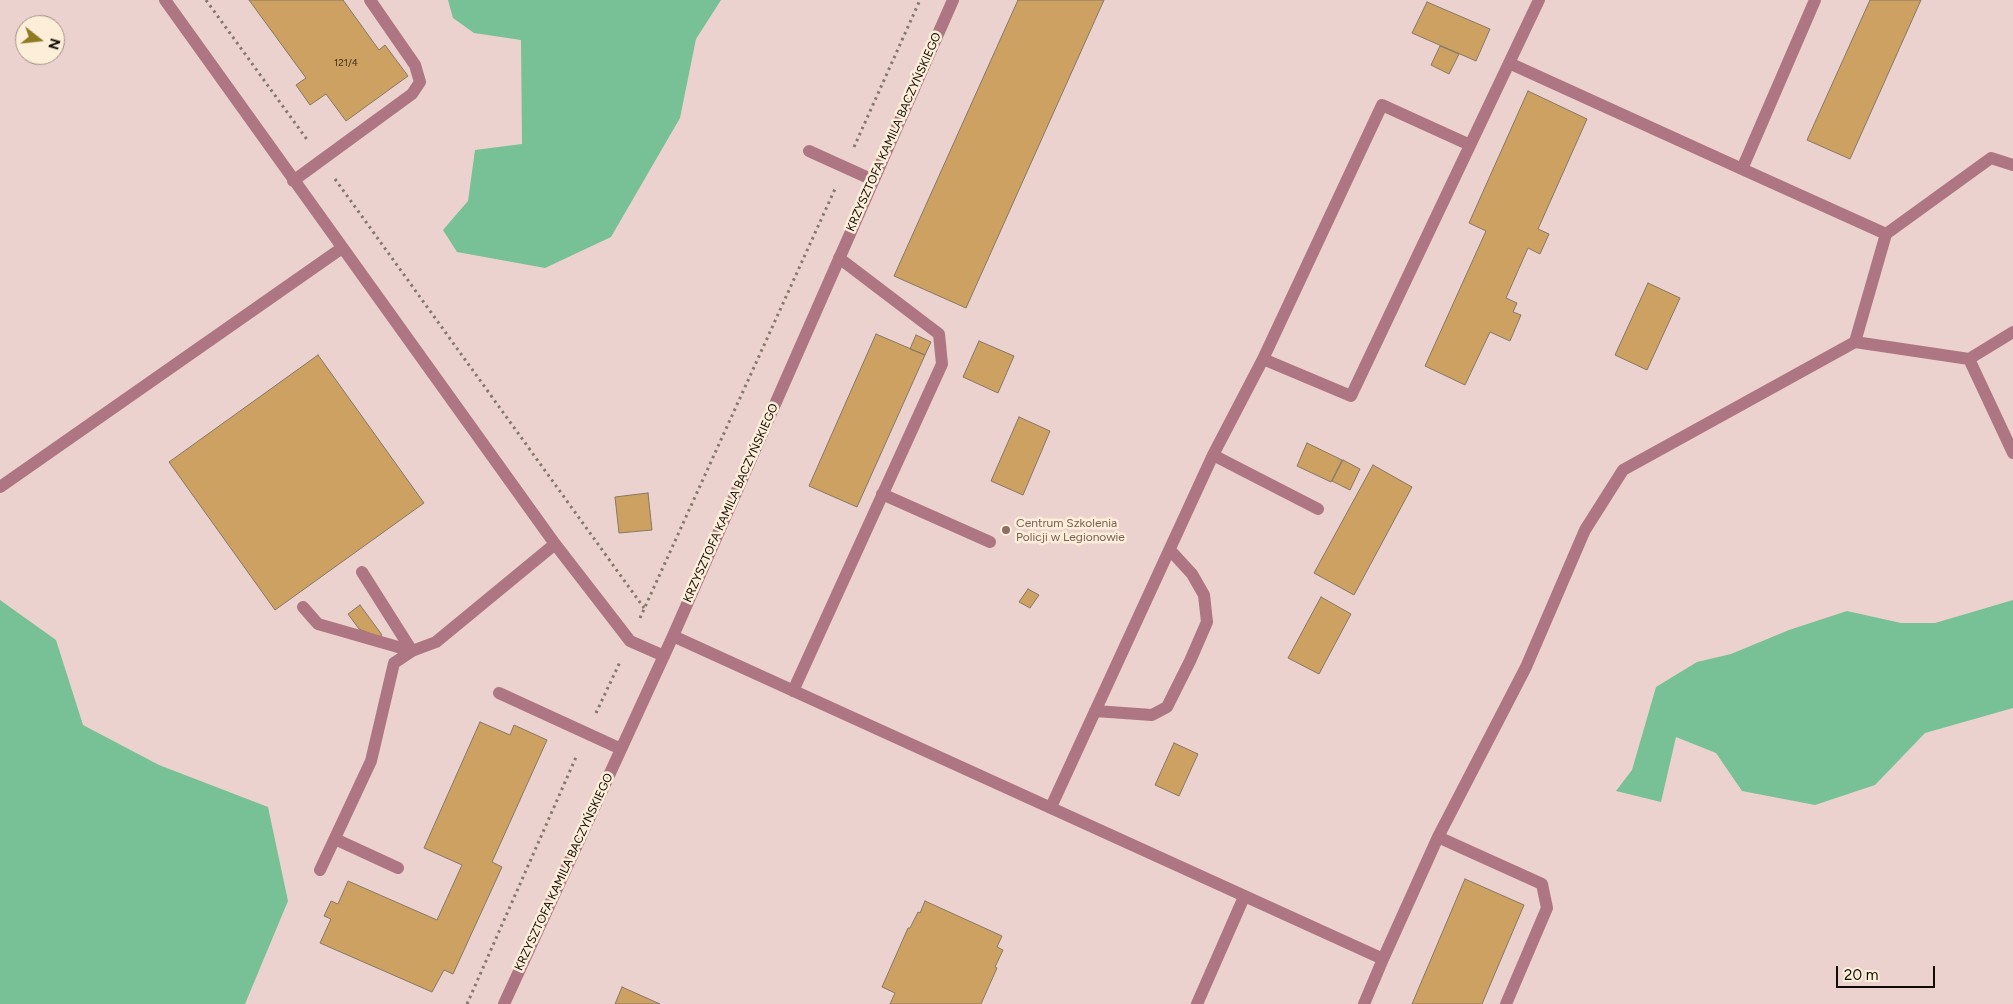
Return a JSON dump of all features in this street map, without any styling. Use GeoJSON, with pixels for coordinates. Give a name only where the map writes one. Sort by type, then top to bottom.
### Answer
{"type":"FeatureCollection","features":[{"type":"Feature","properties":{"kind":"lane"},"geometry":{"type":"LineString","coordinates":[[165,0],[293,181],[556,544],[630,641],[664,656]]}},
{"type":"Feature","properties":{"kind":"lane"},"geometry":{"type":"LineString","coordinates":[[293,181],[412,94],[420,82],[415,65],[370,0]]}},
{"type":"Feature","properties":{"kind":"lane","name":"KRZYSZTOFA KAMILA BACZYŃSKIEGO"},"geometry":{"type":"LineString","coordinates":[[504,1004],[673,636],[952,0]]}},
{"type":"Feature","properties":{"kind":"lane"},"geometry":{"type":"LineString","coordinates":[[1263,359],[1351,396],[1539,0]]}},
{"type":"Feature","properties":{"kind":"lane"},"geometry":{"type":"LineString","coordinates":[[1742,169],[1815,0]]}},
{"type":"Feature","properties":{"kind":"lane"},"geometry":{"type":"LineString","coordinates":[[1509,63],[1886,234]]}},
{"type":"Feature","properties":{"kind":"lane"},"geometry":{"type":"LineString","coordinates":[[1051,807],[1213,455],[1263,359],[1382,105],[1470,145]]}},
{"type":"Feature","properties":{"kind":"lane"},"geometry":{"type":"LineString","coordinates":[[809,151],[873,180]]}},
{"type":"Feature","properties":{"kind":"lane"},"geometry":{"type":"LineString","coordinates":[[1855,342],[1886,234],[1991,158],[2013,165]]}},
{"type":"Feature","properties":{"kind":"lane"},"geometry":{"type":"LineString","coordinates":[[0,487],[342,248]]}},
{"type":"Feature","properties":{"kind":"lane"},"geometry":{"type":"LineString","coordinates":[[793,690],[942,364],[939,334],[839,258]]}},
{"type":"Feature","properties":{"kind":"lane"},"geometry":{"type":"LineString","coordinates":[[1364,1004],[1438,837],[1526,667],[1585,530],[1623,470],[1855,342],[1969,359],[2013,332]]}},
{"type":"Feature","properties":{"kind":"lane"},"geometry":{"type":"LineString","coordinates":[[1969,359],[2013,453]]}},
{"type":"Feature","properties":{"kind":"lane"},"geometry":{"type":"LineString","coordinates":[[1213,455],[1318,509]]}},
{"type":"Feature","properties":{"kind":"lane"},"geometry":{"type":"LineString","coordinates":[[882,494],[990,542]]}},
{"type":"Feature","properties":{"kind":"lane"},"geometry":{"type":"LineString","coordinates":[[320,870],[371,761],[394,663],[412,650],[436,642],[556,544]]}},
{"type":"Feature","properties":{"kind":"lane"},"geometry":{"type":"LineString","coordinates":[[1095,712],[1152,715],[1167,707],[1190,661],[1207,622],[1204,595],[1192,574],[1170,550]]}},
{"type":"Feature","properties":{"kind":"lane"},"geometry":{"type":"LineString","coordinates":[[362,572],[412,650]]}},
{"type":"Feature","properties":{"kind":"lane"},"geometry":{"type":"LineString","coordinates":[[303,607],[318,624],[412,650]]}},
{"type":"Feature","properties":{"kind":"lane"},"geometry":{"type":"LineString","coordinates":[[673,636],[1383,959]]}},
{"type":"Feature","properties":{"kind":"lane"},"geometry":{"type":"LineString","coordinates":[[500,693],[621,749]]}},
{"type":"Feature","properties":{"kind":"lane"},"geometry":{"type":"LineString","coordinates":[[1438,837],[1542,884],[1547,908],[1506,1004]]}},
{"type":"Feature","properties":{"kind":"lane"},"geometry":{"type":"LineString","coordinates":[[335,839],[398,868]]}},
{"type":"Feature","properties":{"kind":"lane"},"geometry":{"type":"LineString","coordinates":[[1196,1004],[1244,896]]}},
{"type":"Feature","properties":{"kind":"path"},"geometry":{"type":"LineString","coordinates":[[206,0],[644,608]]}},
{"type":"Feature","properties":{"kind":"path"},"geometry":{"type":"LineString","coordinates":[[467,1004],[586,733],[630,641],[920,0]]}},
{"type":"Feature","properties":{"kind":"shaded area","name":"Centrum Szkolenia Policji w Legionowie"},"geometry":{"type":"Polygon","coordinates":[[[0,0],[2013,0],[2013,1004],[0,1004],[0,0]]]}},
{"type":"Feature","properties":{"kind":"green space"},"geometry":{"type":"Polygon","coordinates":[[[448,0],[721,0],[696,39],[680,118],[611,237],[545,268],[457,252],[443,230],[468,201],[475,150],[522,144],[521,40],[474,33],[453,18],[448,0]]]}},
{"type":"Feature","properties":{"kind":"green space"},"geometry":{"type":"Polygon","coordinates":[[[0,600],[56,640],[83,725],[159,765],[268,807],[288,901],[245,1004],[0,1004],[0,600]]]}},
{"type":"Feature","properties":{"kind":"green space"},"geometry":{"type":"Polygon","coordinates":[[[2013,600],[2013,708],[1925,733],[1875,785],[1815,805],[1742,791],[1716,753],[1676,737],[1661,802],[1616,791],[1632,770],[1656,687],[1697,662],[1731,654],[1789,630],[1847,611],[1901,623],[1935,623],[2013,600]]]}},
{"type":"Feature","properties":{"kind":"building"},"geometry":{"type":"Polygon","coordinates":[[[249,0],[343,0],[379,50],[385,45],[408,76],[346,121],[326,94],[310,105],[296,85],[306,78],[249,0]]]}},
{"type":"Feature","properties":{"kind":"building"},"geometry":{"type":"Polygon","coordinates":[[[1018,0],[1104,0],[966,308],[894,276],[1018,0]]]}},
{"type":"Feature","properties":{"kind":"building"},"geometry":{"type":"Polygon","coordinates":[[[1870,0],[1921,0],[1850,159],[1807,140],[1870,0]]]}},
{"type":"Feature","properties":{"kind":"building"},"geometry":{"type":"Polygon","coordinates":[[[1427,2],[1490,29],[1476,61],[1412,33],[1427,2]]]}},
{"type":"Feature","properties":{"kind":"building"},"geometry":{"type":"Polygon","coordinates":[[[1440,46],[1459,54],[1449,74],[1431,65],[1440,46]]]}},
{"type":"Feature","properties":{"kind":"building"},"geometry":{"type":"Polygon","coordinates":[[[1528,91],[1587,119],[1538,229],[1549,234],[1540,254],[1528,248],[1506,298],[1517,303],[1513,312],[1521,315],[1510,341],[1490,332],[1465,385],[1425,366],[1486,231],[1469,223],[1528,91]]]}},
{"type":"Feature","properties":{"kind":"building"},"geometry":{"type":"Polygon","coordinates":[[[1648,283],[1680,298],[1647,370],[1615,355],[1648,283]]]}},
{"type":"Feature","properties":{"kind":"building"},"geometry":{"type":"Polygon","coordinates":[[[876,334],[925,355],[857,507],[809,486],[876,334]]]}},
{"type":"Feature","properties":{"kind":"building"},"geometry":{"type":"Polygon","coordinates":[[[916,335],[931,342],[925,355],[910,349],[916,335]]]}},
{"type":"Feature","properties":{"kind":"building"},"geometry":{"type":"Polygon","coordinates":[[[979,341],[1014,356],[998,393],[963,377],[979,341]]]}},
{"type":"Feature","properties":{"kind":"building"},"geometry":{"type":"Polygon","coordinates":[[[318,355],[424,503],[275,610],[169,462],[318,355]]]}},
{"type":"Feature","properties":{"kind":"building"},"geometry":{"type":"Polygon","coordinates":[[[1019,417],[1050,431],[1023,495],[991,481],[1019,417]]]}},
{"type":"Feature","properties":{"kind":"building"},"geometry":{"type":"Polygon","coordinates":[[[1307,443],[1342,460],[1331,482],[1297,466],[1307,443]]]}},
{"type":"Feature","properties":{"kind":"building"},"geometry":{"type":"Polygon","coordinates":[[[1343,460],[1360,469],[1350,490],[1332,481],[1343,460]]]}},
{"type":"Feature","properties":{"kind":"building"},"geometry":{"type":"Polygon","coordinates":[[[1373,465],[1412,487],[1354,595],[1314,573],[1373,465]]]}},
{"type":"Feature","properties":{"kind":"building"},"geometry":{"type":"Polygon","coordinates":[[[648,493],[652,530],[619,533],[615,497],[648,493]]]}},
{"type":"Feature","properties":{"kind":"building"},"geometry":{"type":"Polygon","coordinates":[[[1028,589],[1039,595],[1030,608],[1019,602],[1028,589]]]}},
{"type":"Feature","properties":{"kind":"building"},"geometry":{"type":"Polygon","coordinates":[[[1321,597],[1351,614],[1319,674],[1288,658],[1321,597]]]}},
{"type":"Feature","properties":{"kind":"building"},"geometry":{"type":"Polygon","coordinates":[[[360,605],[382,635],[379,637],[359,629],[348,614],[360,605]]]}},
{"type":"Feature","properties":{"kind":"building"},"geometry":{"type":"Polygon","coordinates":[[[480,722],[510,735],[514,725],[547,740],[492,862],[502,867],[453,974],[444,970],[432,992],[320,943],[331,919],[324,916],[331,901],[338,904],[348,881],[437,920],[462,865],[424,848],[480,722]]]}},
{"type":"Feature","properties":{"kind":"building"},"geometry":{"type":"Polygon","coordinates":[[[1174,743],[1198,754],[1179,796],[1155,785],[1174,743]]]}},
{"type":"Feature","properties":{"kind":"building"},"geometry":{"type":"Polygon","coordinates":[[[1465,879],[1524,905],[1482,1004],[1412,1004],[1465,879]]]}},
{"type":"Feature","properties":{"kind":"building"},"geometry":{"type":"Polygon","coordinates":[[[925,901],[1002,936],[997,947],[1003,950],[981,1004],[890,1004],[895,993],[882,987],[908,928],[910,928],[918,912],[920,913],[925,901]]]}},
{"type":"Feature","properties":{"kind":"building"},"geometry":{"type":"Polygon","coordinates":[[[622,987],[660,1004],[615,1004],[622,987]]]}},
{"type":"Feature","properties":{"kind":"place","name":"Centrum Szkolenia Policji w Legionowie"},"geometry":{"type":"Point","coordinates":[1006,530]}}]}
